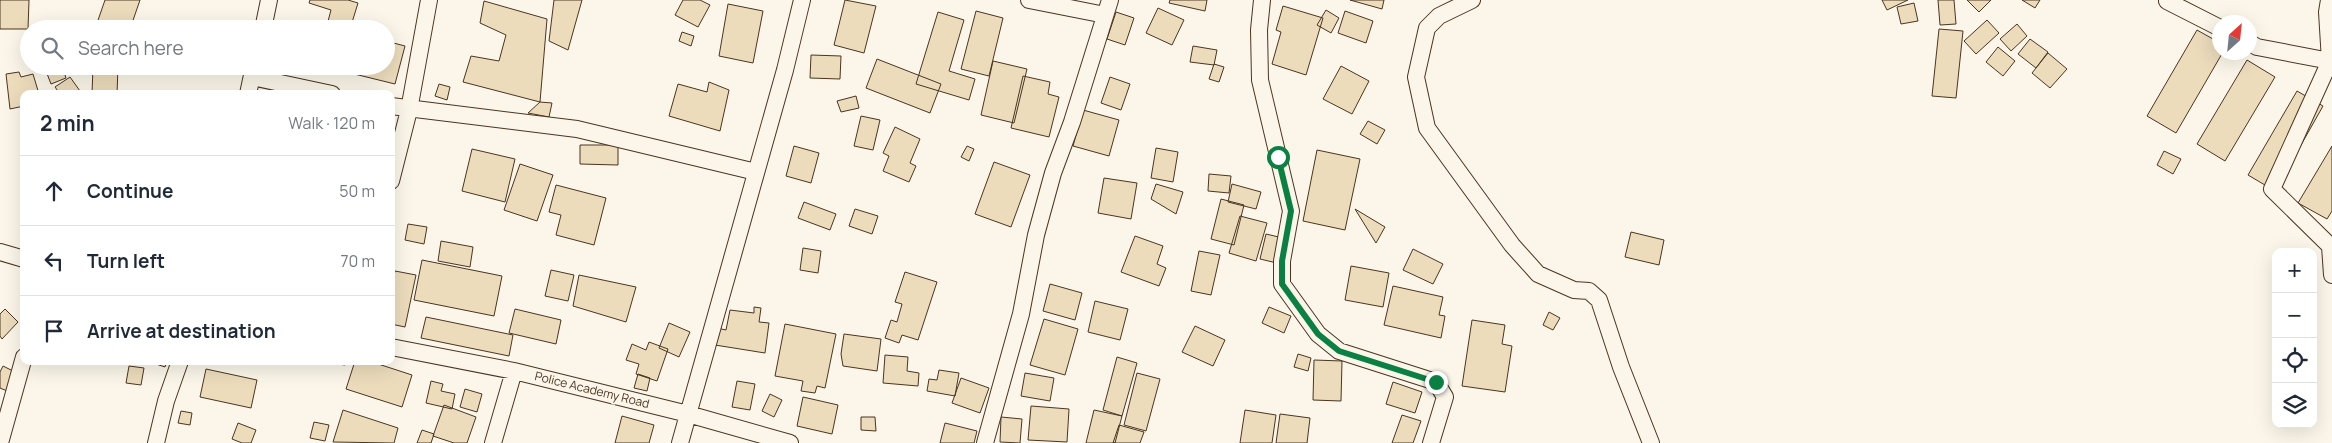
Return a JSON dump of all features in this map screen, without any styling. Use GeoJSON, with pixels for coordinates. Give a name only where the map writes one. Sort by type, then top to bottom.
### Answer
{"type":"FeatureCollection","features":[{"type":"Feature","properties":{"kind":"street"},"geometry":{"type":"LineString","coordinates":[[265,20],[269,0]]}},
{"type":"Feature","properties":{"kind":"street"},"geometry":{"type":"LineString","coordinates":[[395,165],[409,110],[429,0]]}},
{"type":"Feature","properties":{"kind":"street"},"geometry":{"type":"LineString","coordinates":[[680,443],[802,0]]}},
{"type":"Feature","properties":{"kind":"street"},"geometry":{"type":"LineString","coordinates":[[985,443],[1021,314],[1036,235],[1053,173],[1072,122],[1107,8],[1029,0]]}},
{"type":"Feature","properties":{"kind":"street"},"geometry":{"type":"LineString","coordinates":[[1262,0],[1259,30],[1260,80],[1291,211],[1282,261],[1282,284],[1318,334],[1339,351],[1436,382],[1445,397],[1430,443]]}},
{"type":"Feature","properties":{"kind":"street"},"geometry":{"type":"LineString","coordinates":[[1472,0],[1439,16],[1427,28],[1416,77],[1427,128],[1512,245],[1538,274],[1574,290],[1589,291],[1599,300],[1621,367],[1651,443]]}},
{"type":"Feature","properties":{"kind":"street"},"geometry":{"type":"LineString","coordinates":[[2329,0],[2327,12],[2331,63],[2272,189],[2330,246],[2332,275]]}},
{"type":"Feature","properties":{"kind":"street"},"geometry":{"type":"LineString","coordinates":[[2167,1],[2212,24]]}},
{"type":"Feature","properties":{"kind":"street"},"geometry":{"type":"LineString","coordinates":[[2257,47],[2331,63]]}},
{"type":"Feature","properties":{"kind":"street"},"geometry":{"type":"LineString","coordinates":[[249,90],[252,75]]}},
{"type":"Feature","properties":{"kind":"street"},"geometry":{"type":"LineString","coordinates":[[264,75],[318,90]]}},
{"type":"Feature","properties":{"kind":"street"},"geometry":{"type":"LineString","coordinates":[[395,107],[577,129],[756,172]]}},
{"type":"Feature","properties":{"kind":"street"},"geometry":{"type":"LineString","coordinates":[[0,252],[20,258]]}},
{"type":"Feature","properties":{"kind":"street","name":"Police Academy Road"},"geometry":{"type":"LineString","coordinates":[[395,348],[514,371],[688,414],[790,443]]}},
{"type":"Feature","properties":{"kind":"street"},"geometry":{"type":"LineString","coordinates":[[0,443],[22,365]]}},
{"type":"Feature","properties":{"kind":"street"},"geometry":{"type":"LineString","coordinates":[[156,443],[166,401],[179,365]]}},
{"type":"Feature","properties":{"kind":"street"},"geometry":{"type":"LineString","coordinates":[[493,443],[514,371]]}},
{"type":"Feature","properties":{"kind":"building"},"geometry":{"type":"Polygon","coordinates":[[[0,0],[29,0],[28,20],[20,20],[20,29],[0,29],[0,0]]]}},
{"type":"Feature","properties":{"kind":"building"},"geometry":{"type":"Polygon","coordinates":[[[105,0],[140,0],[133,20],[98,20],[105,0]]]}},
{"type":"Feature","properties":{"kind":"building"},"geometry":{"type":"Polygon","coordinates":[[[310,0],[348,0],[358,3],[353,20],[328,20],[331,10],[309,3],[310,0]]]}},
{"type":"Feature","properties":{"kind":"building"},"geometry":{"type":"Polygon","coordinates":[[[554,0],[582,0],[568,50],[549,41],[554,0]]]}},
{"type":"Feature","properties":{"kind":"building"},"geometry":{"type":"Polygon","coordinates":[[[683,0],[700,0],[710,5],[698,27],[675,15],[683,0]]]}},
{"type":"Feature","properties":{"kind":"building"},"geometry":{"type":"Polygon","coordinates":[[[845,0],[876,6],[864,53],[834,45],[845,0]]]}},
{"type":"Feature","properties":{"kind":"building"},"geometry":{"type":"Polygon","coordinates":[[[1170,0],[1207,0],[1205,11],[1169,3],[1170,0]]]}},
{"type":"Feature","properties":{"kind":"building"},"geometry":{"type":"Polygon","coordinates":[[[1350,0],[1384,0],[1382,9],[1350,0]]]}},
{"type":"Feature","properties":{"kind":"building"},"geometry":{"type":"Polygon","coordinates":[[[1882,0],[1908,0],[1887,10],[1882,0]]]}},
{"type":"Feature","properties":{"kind":"building"},"geometry":{"type":"Polygon","coordinates":[[[1938,0],[1954,0],[1956,24],[1940,25],[1938,0]]]}},
{"type":"Feature","properties":{"kind":"building"},"geometry":{"type":"Polygon","coordinates":[[[1967,0],[1991,0],[1979,12],[1967,0]]]}},
{"type":"Feature","properties":{"kind":"building"},"geometry":{"type":"Polygon","coordinates":[[[2022,0],[2040,0],[2035,8],[2022,0]]]}},
{"type":"Feature","properties":{"kind":"building"},"geometry":{"type":"Polygon","coordinates":[[[484,1],[547,19],[540,102],[463,82],[471,56],[499,61],[506,35],[480,23],[484,1]]]}},
{"type":"Feature","properties":{"kind":"building"},"geometry":{"type":"Polygon","coordinates":[[[1914,3],[1918,21],[1901,24],[1897,7],[1914,3]]]}},
{"type":"Feature","properties":{"kind":"building"},"geometry":{"type":"Polygon","coordinates":[[[728,4],[763,11],[753,63],[719,56],[728,4]]]}},
{"type":"Feature","properties":{"kind":"building"},"geometry":{"type":"Polygon","coordinates":[[[1283,6],[1323,18],[1306,75],[1272,64],[1281,32],[1276,30],[1283,6]]]}},
{"type":"Feature","properties":{"kind":"building"},"geometry":{"type":"Polygon","coordinates":[[[1158,8],[1184,20],[1172,45],[1146,33],[1158,8]]]}},
{"type":"Feature","properties":{"kind":"building"},"geometry":{"type":"Polygon","coordinates":[[[1326,10],[1339,18],[1331,33],[1317,25],[1326,10]]]}},
{"type":"Feature","properties":{"kind":"building"},"geometry":{"type":"Polygon","coordinates":[[[976,11],[1003,18],[989,76],[961,69],[976,11]]]}},
{"type":"Feature","properties":{"kind":"building"},"geometry":{"type":"Polygon","coordinates":[[[1345,11],[1373,21],[1366,43],[1338,33],[1345,11]]]}},
{"type":"Feature","properties":{"kind":"building"},"geometry":{"type":"Polygon","coordinates":[[[938,12],[964,20],[949,71],[975,79],[969,100],[916,84],[938,12]]]}},
{"type":"Feature","properties":{"kind":"building"},"geometry":{"type":"Polygon","coordinates":[[[1116,12],[1134,18],[1125,45],[1107,39],[1116,12]]]}},
{"type":"Feature","properties":{"kind":"building"},"geometry":{"type":"Polygon","coordinates":[[[1987,20],[1999,33],[1976,54],[1964,41],[1987,20]]]}},
{"type":"Feature","properties":{"kind":"building"},"geometry":{"type":"Polygon","coordinates":[[[2017,24],[2027,36],[2011,51],[2000,39],[2017,24]]]}},
{"type":"Feature","properties":{"kind":"building"},"geometry":{"type":"Polygon","coordinates":[[[1939,29],[1963,31],[1956,98],[1932,96],[1939,29]]]}},
{"type":"Feature","properties":{"kind":"building"},"geometry":{"type":"Polygon","coordinates":[[[2197,30],[2212,38],[2212,60],[2218,60],[2176,133],[2147,116],[2197,30]]]}},
{"type":"Feature","properties":{"kind":"building"},"geometry":{"type":"Polygon","coordinates":[[[682,32],[694,36],[691,46],[679,41],[682,32]]]}},
{"type":"Feature","properties":{"kind":"building"},"geometry":{"type":"Polygon","coordinates":[[[2030,39],[2048,52],[2036,68],[2018,54],[2030,39]]]}},
{"type":"Feature","properties":{"kind":"building"},"geometry":{"type":"Polygon","coordinates":[[[395,43],[405,46],[395,84],[358,75],[395,75],[395,43]]]}},
{"type":"Feature","properties":{"kind":"building"},"geometry":{"type":"Polygon","coordinates":[[[1193,46],[1217,50],[1214,65],[1190,62],[1193,46]]]}},
{"type":"Feature","properties":{"kind":"building"},"geometry":{"type":"Polygon","coordinates":[[[1998,47],[2015,61],[2003,76],[1986,62],[1998,47]]]}},
{"type":"Feature","properties":{"kind":"building"},"geometry":{"type":"Polygon","coordinates":[[[2048,53],[2067,69],[2050,88],[2032,73],[2048,53]]]}},
{"type":"Feature","properties":{"kind":"building"},"geometry":{"type":"Polygon","coordinates":[[[811,55],[841,56],[840,79],[810,78],[811,55]]]}},
{"type":"Feature","properties":{"kind":"building"},"geometry":{"type":"Polygon","coordinates":[[[877,59],[941,84],[930,113],[866,88],[877,59]]]}},
{"type":"Feature","properties":{"kind":"building"},"geometry":{"type":"Polygon","coordinates":[[[2247,60],[2275,77],[2225,161],[2197,144],[2247,60]]]}},
{"type":"Feature","properties":{"kind":"building"},"geometry":{"type":"Polygon","coordinates":[[[993,61],[1027,69],[1014,123],[981,115],[993,61]]]}},
{"type":"Feature","properties":{"kind":"building"},"geometry":{"type":"Polygon","coordinates":[[[1214,64],[1224,67],[1219,82],[1209,79],[1214,64]]]}},
{"type":"Feature","properties":{"kind":"building"},"geometry":{"type":"Polygon","coordinates":[[[1341,66],[1369,81],[1352,114],[1323,99],[1341,66]]]}},
{"type":"Feature","properties":{"kind":"building"},"geometry":{"type":"Polygon","coordinates":[[[19,72],[21,77],[33,75],[38,90],[20,90],[20,107],[10,109],[6,74],[19,72]]]}},
{"type":"Feature","properties":{"kind":"building"},"geometry":{"type":"Polygon","coordinates":[[[48,75],[65,75],[66,78],[51,84],[48,75]]]}},
{"type":"Feature","properties":{"kind":"building"},"geometry":{"type":"Polygon","coordinates":[[[93,75],[118,75],[117,90],[92,90],[93,75]]]}},
{"type":"Feature","properties":{"kind":"building"},"geometry":{"type":"Polygon","coordinates":[[[1023,76],[1050,82],[1048,94],[1059,97],[1049,137],[1011,128],[1023,76]]]}},
{"type":"Feature","properties":{"kind":"building"},"geometry":{"type":"Polygon","coordinates":[[[70,77],[79,90],[57,90],[55,87],[70,77]]]}},
{"type":"Feature","properties":{"kind":"building"},"geometry":{"type":"Polygon","coordinates":[[[1110,77],[1130,84],[1121,110],[1101,103],[1110,77]]]}},
{"type":"Feature","properties":{"kind":"building"},"geometry":{"type":"Polygon","coordinates":[[[709,82],[729,90],[720,131],[669,116],[678,84],[707,92],[709,82]]]}},
{"type":"Feature","properties":{"kind":"building"},"geometry":{"type":"Polygon","coordinates":[[[439,84],[450,87],[447,100],[435,96],[439,84]]]}},
{"type":"Feature","properties":{"kind":"building"},"geometry":{"type":"Polygon","coordinates":[[[2297,91],[2323,106],[2275,191],[2248,175],[2297,91]]]}},
{"type":"Feature","properties":{"kind":"building"},"geometry":{"type":"Polygon","coordinates":[[[856,96],[859,108],[841,112],[837,101],[856,96]]]}},
{"type":"Feature","properties":{"kind":"building"},"geometry":{"type":"Polygon","coordinates":[[[540,102],[552,103],[549,117],[528,113],[540,102]]]}},
{"type":"Feature","properties":{"kind":"building"},"geometry":{"type":"Polygon","coordinates":[[[1083,110],[1119,120],[1109,156],[1073,146],[1083,110]]]}},
{"type":"Feature","properties":{"kind":"building"},"geometry":{"type":"Polygon","coordinates":[[[861,116],[880,120],[873,150],[854,146],[861,116]]]}},
{"type":"Feature","properties":{"kind":"building"},"geometry":{"type":"Polygon","coordinates":[[[1368,121],[1385,130],[1377,144],[1360,134],[1368,121]]]}},
{"type":"Feature","properties":{"kind":"building"},"geometry":{"type":"Polygon","coordinates":[[[895,127],[920,139],[910,163],[916,166],[909,182],[883,171],[889,156],[883,153],[895,127]]]}},
{"type":"Feature","properties":{"kind":"building"},"geometry":{"type":"Polygon","coordinates":[[[580,145],[618,145],[618,165],[580,164],[580,145]]]}},
{"type":"Feature","properties":{"kind":"building"},"geometry":{"type":"Polygon","coordinates":[[[794,146],[819,153],[811,183],[786,176],[794,146]]]}},
{"type":"Feature","properties":{"kind":"building"},"geometry":{"type":"Polygon","coordinates":[[[967,146],[974,149],[969,161],[961,157],[967,146]]]}},
{"type":"Feature","properties":{"kind":"building"},"geometry":{"type":"Polygon","coordinates":[[[2332,146],[2332,211],[2327,219],[2298,203],[2332,146]]]}},
{"type":"Feature","properties":{"kind":"building"},"geometry":{"type":"Polygon","coordinates":[[[1156,148],[1178,152],[1173,182],[1151,178],[1156,148]]]}},
{"type":"Feature","properties":{"kind":"building"},"geometry":{"type":"Polygon","coordinates":[[[472,149],[515,159],[505,202],[462,191],[472,149]]]}},
{"type":"Feature","properties":{"kind":"building"},"geometry":{"type":"Polygon","coordinates":[[[1317,150],[1360,159],[1345,230],[1303,221],[1317,150]]]}},
{"type":"Feature","properties":{"kind":"building"},"geometry":{"type":"Polygon","coordinates":[[[2164,151],[2181,159],[2173,174],[2157,165],[2164,151]]]}},
{"type":"Feature","properties":{"kind":"building"},"geometry":{"type":"Polygon","coordinates":[[[994,162],[1030,175],[1011,227],[975,214],[994,162]]]}},
{"type":"Feature","properties":{"kind":"building"},"geometry":{"type":"Polygon","coordinates":[[[520,164],[553,175],[537,221],[504,210],[520,164]]]}},
{"type":"Feature","properties":{"kind":"building"},"geometry":{"type":"Polygon","coordinates":[[[1209,174],[1231,176],[1229,193],[1208,191],[1209,174]]]}},
{"type":"Feature","properties":{"kind":"building"},"geometry":{"type":"Polygon","coordinates":[[[1104,178],[1137,183],[1131,219],[1098,213],[1104,178]]]}},
{"type":"Feature","properties":{"kind":"building"},"geometry":{"type":"Polygon","coordinates":[[[1156,184],[1183,192],[1176,214],[1151,199],[1156,184]]]}},
{"type":"Feature","properties":{"kind":"building"},"geometry":{"type":"Polygon","coordinates":[[[1232,184],[1261,192],[1256,209],[1228,202],[1232,184]]]}},
{"type":"Feature","properties":{"kind":"building"},"geometry":{"type":"Polygon","coordinates":[[[556,185],[606,198],[594,245],[556,235],[561,215],[549,212],[556,185]]]}},
{"type":"Feature","properties":{"kind":"building"},"geometry":{"type":"Polygon","coordinates":[[[1221,199],[1244,205],[1234,245],[1211,239],[1221,199]]]}},
{"type":"Feature","properties":{"kind":"building"},"geometry":{"type":"Polygon","coordinates":[[[804,202],[836,214],[830,230],[798,218],[804,202]]]}},
{"type":"Feature","properties":{"kind":"building"},"geometry":{"type":"Polygon","coordinates":[[[855,209],[878,216],[872,234],[849,226],[855,209]]]}},
{"type":"Feature","properties":{"kind":"building"},"geometry":{"type":"Polygon","coordinates":[[[1355,209],[1385,227],[1376,243],[1355,209]]]}},
{"type":"Feature","properties":{"kind":"building"},"geometry":{"type":"Polygon","coordinates":[[[1240,216],[1267,223],[1256,261],[1229,253],[1240,216]]]}},
{"type":"Feature","properties":{"kind":"building"},"geometry":{"type":"Polygon","coordinates":[[[408,224],[427,227],[424,244],[405,240],[408,224]]]}},
{"type":"Feature","properties":{"kind":"building"},"geometry":{"type":"Polygon","coordinates":[[[1631,232],[1664,240],[1659,265],[1625,257],[1631,232]]]}},
{"type":"Feature","properties":{"kind":"building"},"geometry":{"type":"Polygon","coordinates":[[[1266,234],[1287,239],[1281,264],[1260,259],[1266,234]]]}},
{"type":"Feature","properties":{"kind":"building"},"geometry":{"type":"Polygon","coordinates":[[[1135,236],[1163,246],[1157,264],[1166,268],[1159,286],[1121,272],[1135,236]]]}},
{"type":"Feature","properties":{"kind":"building"},"geometry":{"type":"Polygon","coordinates":[[[441,241],[473,247],[470,267],[438,261],[441,241]]]}},
{"type":"Feature","properties":{"kind":"building"},"geometry":{"type":"Polygon","coordinates":[[[803,248],[821,251],[818,273],[800,270],[803,248]]]}},
{"type":"Feature","properties":{"kind":"building"},"geometry":{"type":"Polygon","coordinates":[[[1413,249],[1443,264],[1433,284],[1403,270],[1413,249]]]}},
{"type":"Feature","properties":{"kind":"building"},"geometry":{"type":"Polygon","coordinates":[[[1199,251],[1220,255],[1211,295],[1191,291],[1199,251]]]}},
{"type":"Feature","properties":{"kind":"building"},"geometry":{"type":"Polygon","coordinates":[[[422,260],[502,276],[494,316],[414,300],[422,260]]]}},
{"type":"Feature","properties":{"kind":"building"},"geometry":{"type":"Polygon","coordinates":[[[1351,266],[1389,273],[1383,307],[1345,300],[1351,266]]]}},
{"type":"Feature","properties":{"kind":"building"},"geometry":{"type":"Polygon","coordinates":[[[551,270],[574,275],[568,301],[545,296],[551,270]]]}},
{"type":"Feature","properties":{"kind":"building"},"geometry":{"type":"Polygon","coordinates":[[[395,271],[416,275],[405,327],[395,325],[395,271]]]}},
{"type":"Feature","properties":{"kind":"building"},"geometry":{"type":"Polygon","coordinates":[[[905,272],[937,282],[918,340],[902,335],[899,343],[885,338],[891,320],[897,322],[902,304],[895,302],[905,272]]]}},
{"type":"Feature","properties":{"kind":"building"},"geometry":{"type":"Polygon","coordinates":[[[579,275],[636,287],[626,322],[573,306],[579,275]]]}},
{"type":"Feature","properties":{"kind":"building"},"geometry":{"type":"Polygon","coordinates":[[[1050,284],[1082,293],[1075,320],[1043,311],[1050,284]]]}},
{"type":"Feature","properties":{"kind":"building"},"geometry":{"type":"Polygon","coordinates":[[[1393,286],[1443,297],[1439,315],[1445,316],[1441,338],[1384,325],[1393,286]]]}},
{"type":"Feature","properties":{"kind":"building"},"geometry":{"type":"Polygon","coordinates":[[[1095,301],[1128,309],[1120,340],[1088,332],[1095,301]]]}},
{"type":"Feature","properties":{"kind":"building"},"geometry":{"type":"Polygon","coordinates":[[[754,307],[761,308],[759,322],[769,323],[765,353],[715,345],[717,328],[726,330],[730,310],[754,313],[754,307]]]}},
{"type":"Feature","properties":{"kind":"building"},"geometry":{"type":"Polygon","coordinates":[[[1269,307],[1291,316],[1284,333],[1262,323],[1269,307]]]}},
{"type":"Feature","properties":{"kind":"building"},"geometry":{"type":"Polygon","coordinates":[[[5,309],[18,322],[2,339],[0,336],[0,314],[5,309]]]}},
{"type":"Feature","properties":{"kind":"building"},"geometry":{"type":"Polygon","coordinates":[[[515,309],[561,320],[556,344],[509,333],[515,309]]]}},
{"type":"Feature","properties":{"kind":"building"},"geometry":{"type":"Polygon","coordinates":[[[1549,312],[1560,318],[1553,330],[1543,325],[1549,312]]]}},
{"type":"Feature","properties":{"kind":"building"},"geometry":{"type":"Polygon","coordinates":[[[426,317],[513,335],[509,356],[421,338],[426,317]]]}},
{"type":"Feature","properties":{"kind":"building"},"geometry":{"type":"Polygon","coordinates":[[[1044,319],[1078,329],[1065,375],[1030,365],[1044,319]]]}},
{"type":"Feature","properties":{"kind":"building"},"geometry":{"type":"Polygon","coordinates":[[[1472,320],[1505,325],[1502,344],[1512,346],[1505,392],[1462,386],[1472,320]]]}},
{"type":"Feature","properties":{"kind":"building"},"geometry":{"type":"Polygon","coordinates":[[[669,323],[690,332],[679,357],[659,348],[669,323]]]}},
{"type":"Feature","properties":{"kind":"building"},"geometry":{"type":"Polygon","coordinates":[[[785,324],[836,334],[825,388],[817,386],[815,393],[801,391],[803,381],[775,376],[785,324]]]}},
{"type":"Feature","properties":{"kind":"building"},"geometry":{"type":"Polygon","coordinates":[[[1195,326],[1225,340],[1213,366],[1182,352],[1195,326]]]}},
{"type":"Feature","properties":{"kind":"building"},"geometry":{"type":"Polygon","coordinates":[[[844,334],[881,339],[877,371],[843,366],[841,354],[844,334]]]}},
{"type":"Feature","properties":{"kind":"building"},"geometry":{"type":"Polygon","coordinates":[[[649,342],[668,349],[657,381],[636,374],[639,364],[626,360],[632,344],[646,350],[649,342]]]}},
{"type":"Feature","properties":{"kind":"building"},"geometry":{"type":"Polygon","coordinates":[[[1298,354],[1311,358],[1308,371],[1294,367],[1298,354]]]}},
{"type":"Feature","properties":{"kind":"building"},"geometry":{"type":"Polygon","coordinates":[[[885,355],[908,357],[907,371],[919,373],[918,386],[883,383],[885,355]]]}},
{"type":"Feature","properties":{"kind":"building"},"geometry":{"type":"Polygon","coordinates":[[[1117,357],[1137,363],[1122,416],[1103,410],[1117,357]]]}},
{"type":"Feature","properties":{"kind":"building"},"geometry":{"type":"Polygon","coordinates":[[[1314,360],[1342,361],[1341,401],[1313,400],[1314,360]]]}},
{"type":"Feature","properties":{"kind":"building"},"geometry":{"type":"Polygon","coordinates":[[[354,365],[381,365],[412,375],[402,407],[346,389],[354,365]]]}},
{"type":"Feature","properties":{"kind":"building"},"geometry":{"type":"Polygon","coordinates":[[[3,366],[21,375],[12,393],[0,388],[0,372],[3,366]]]}},
{"type":"Feature","properties":{"kind":"building"},"geometry":{"type":"Polygon","coordinates":[[[129,366],[144,368],[141,385],[126,383],[129,366]]]}},
{"type":"Feature","properties":{"kind":"building"},"geometry":{"type":"Polygon","coordinates":[[[206,369],[257,380],[251,408],[200,397],[206,369]]]}},
{"type":"Feature","properties":{"kind":"building"},"geometry":{"type":"Polygon","coordinates":[[[939,370],[959,373],[955,396],[927,391],[929,379],[937,380],[939,370]]]}},
{"type":"Feature","properties":{"kind":"building"},"geometry":{"type":"Polygon","coordinates":[[[1025,373],[1054,378],[1050,401],[1021,396],[1025,373]]]}},
{"type":"Feature","properties":{"kind":"building"},"geometry":{"type":"Polygon","coordinates":[[[1137,373],[1160,379],[1146,431],[1124,425],[1137,373]]]}},
{"type":"Feature","properties":{"kind":"building"},"geometry":{"type":"Polygon","coordinates":[[[638,374],[650,378],[647,391],[634,388],[638,374]]]}},
{"type":"Feature","properties":{"kind":"building"},"geometry":{"type":"Polygon","coordinates":[[[961,378],[989,388],[980,413],[952,403],[961,378]]]}},
{"type":"Feature","properties":{"kind":"building"},"geometry":{"type":"Polygon","coordinates":[[[431,381],[443,384],[441,391],[455,394],[452,409],[426,403],[431,381]]]}},
{"type":"Feature","properties":{"kind":"building"},"geometry":{"type":"Polygon","coordinates":[[[737,381],[755,384],[750,410],[732,407],[737,381]]]}},
{"type":"Feature","properties":{"kind":"building"},"geometry":{"type":"Polygon","coordinates":[[[1393,382],[1422,392],[1415,413],[1386,404],[1393,382]]]}},
{"type":"Feature","properties":{"kind":"building"},"geometry":{"type":"Polygon","coordinates":[[[465,389],[482,394],[477,412],[460,407],[465,389]]]}},
{"type":"Feature","properties":{"kind":"building"},"geometry":{"type":"Polygon","coordinates":[[[770,394],[782,400],[774,417],[762,411],[770,394]]]}},
{"type":"Feature","properties":{"kind":"building"},"geometry":{"type":"Polygon","coordinates":[[[803,397],[838,405],[832,434],[797,426],[803,397]]]}},
{"type":"Feature","properties":{"kind":"building"},"geometry":{"type":"Polygon","coordinates":[[[444,405],[476,417],[467,443],[454,443],[433,436],[444,405]]]}},
{"type":"Feature","properties":{"kind":"building"},"geometry":{"type":"Polygon","coordinates":[[[1031,406],[1069,409],[1067,442],[1028,440],[1031,406]]]}},
{"type":"Feature","properties":{"kind":"building"},"geometry":{"type":"Polygon","coordinates":[[[343,410],[398,428],[394,443],[333,442],[343,410]]]}},
{"type":"Feature","properties":{"kind":"building"},"geometry":{"type":"Polygon","coordinates":[[[1094,410],[1122,416],[1115,443],[1086,443],[1094,410]]]}},
{"type":"Feature","properties":{"kind":"building"},"geometry":{"type":"Polygon","coordinates":[[[1245,410],[1276,415],[1272,443],[1240,443],[1245,410]]]}},
{"type":"Feature","properties":{"kind":"building"},"geometry":{"type":"Polygon","coordinates":[[[181,411],[192,413],[190,425],[178,423],[181,411]]]}},
{"type":"Feature","properties":{"kind":"building"},"geometry":{"type":"Polygon","coordinates":[[[1280,414],[1310,418],[1307,443],[1276,443],[1280,414]]]}},
{"type":"Feature","properties":{"kind":"building"},"geometry":{"type":"Polygon","coordinates":[[[1402,415],[1421,421],[1413,443],[1392,443],[1402,415]]]}},
{"type":"Feature","properties":{"kind":"building"},"geometry":{"type":"Polygon","coordinates":[[[622,416],[654,425],[649,443],[615,443],[622,416]]]}},
{"type":"Feature","properties":{"kind":"building"},"geometry":{"type":"Polygon","coordinates":[[[861,417],[875,417],[876,431],[861,430],[861,417]]]}},
{"type":"Feature","properties":{"kind":"building"},"geometry":{"type":"Polygon","coordinates":[[[1001,417],[1022,419],[1020,443],[1000,442],[1001,417]]]}},
{"type":"Feature","properties":{"kind":"building"},"geometry":{"type":"Polygon","coordinates":[[[314,422],[329,425],[325,441],[310,438],[314,422]]]}},
{"type":"Feature","properties":{"kind":"building"},"geometry":{"type":"Polygon","coordinates":[[[238,423],[256,430],[251,443],[242,443],[232,439],[238,423]]]}},
{"type":"Feature","properties":{"kind":"building"},"geometry":{"type":"Polygon","coordinates":[[[945,423],[977,431],[974,443],[940,443],[945,423]]]}},
{"type":"Feature","properties":{"kind":"building"},"geometry":{"type":"Polygon","coordinates":[[[1119,425],[1144,432],[1140,443],[1113,443],[1119,425]]]}},
{"type":"Feature","properties":{"kind":"building"},"geometry":{"type":"Polygon","coordinates":[[[422,430],[434,434],[431,443],[417,443],[422,430]]]}},
{"type":"Feature","properties":{"kind":"route"},"geometry":{"type":"LineString","coordinates":[[1278,157],[1291,211],[1282,261],[1282,284],[1318,334],[1339,351],[1436,382]]}}]}
